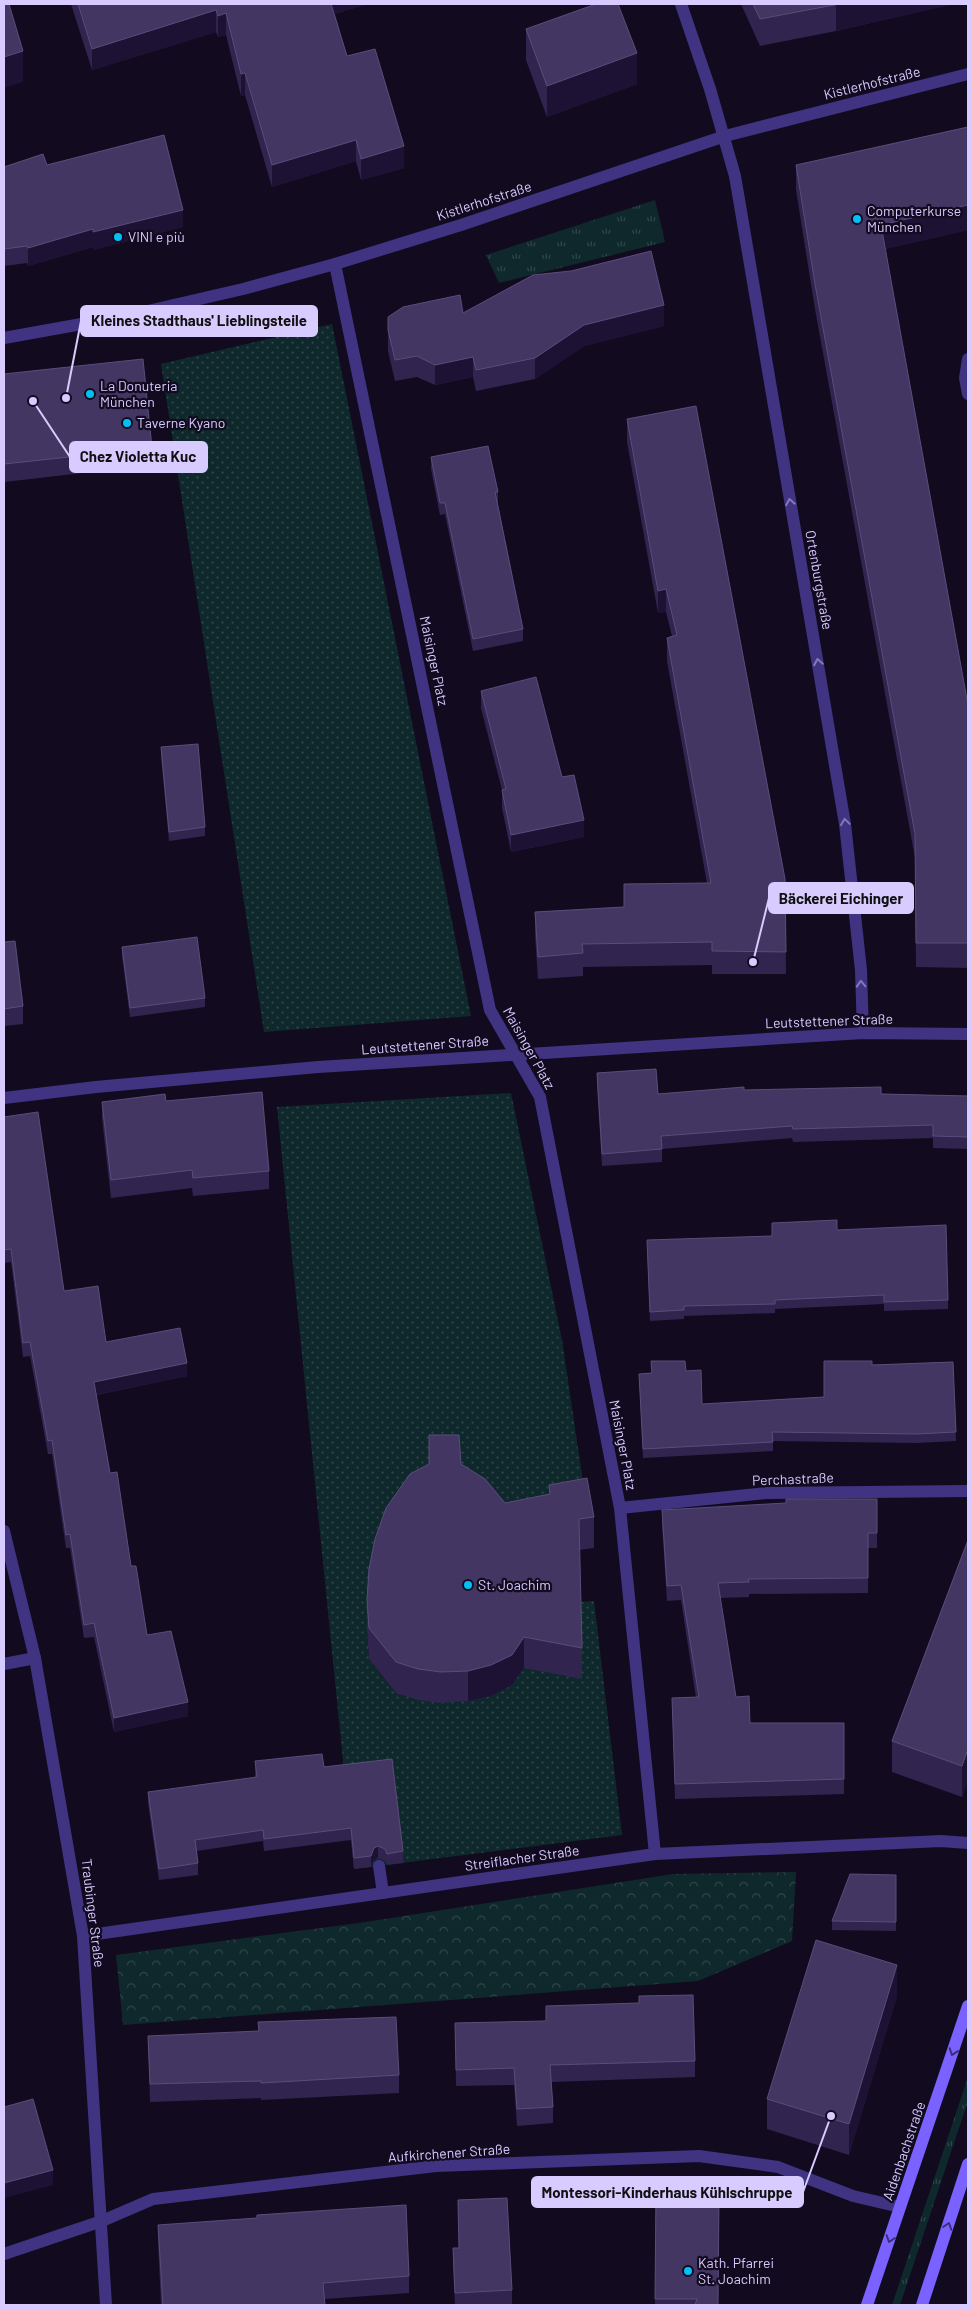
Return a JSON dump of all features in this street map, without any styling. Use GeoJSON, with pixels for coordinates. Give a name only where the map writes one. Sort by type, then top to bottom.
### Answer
{"type":"FeatureCollection","features":[{"type":"Feature","properties":{"kind":"main road","name":"Aidenbachstraße"},"geometry":{"type":"LineString","coordinates":[[867,2305],[968,2006]]}},
{"type":"Feature","properties":{"kind":"main road"},"geometry":{"type":"LineString","coordinates":[[922,2305],[968,2164]]}},
{"type":"Feature","properties":{"kind":"street","name":"Ortenburgstraße"},"geometry":{"type":"LineString","coordinates":[[681,4],[725,136],[735,176],[845,824],[861,970],[863,1033]]}},
{"type":"Feature","properties":{"kind":"street","name":"Kistlerhofstraße"},"geometry":{"type":"LineString","coordinates":[[4,338],[135,314],[243,289],[335,264],[725,136],[968,74]]}},
{"type":"Feature","properties":{"kind":"street","name":"Maisinger Platz"},"geometry":{"type":"LineString","coordinates":[[335,264],[358,367],[490,1010],[540,1097],[620,1508],[655,1854]]}},
{"type":"Feature","properties":{"kind":"street"},"geometry":{"type":"LineString","coordinates":[[968,359],[966,378],[968,394]]}},
{"type":"Feature","properties":{"kind":"street","name":"Leutstettener Straße"},"geometry":{"type":"LineString","coordinates":[[4,1098],[96,1087],[318,1067],[863,1033],[968,1034]]}},
{"type":"Feature","properties":{"kind":"street","name":"Perchastraße"},"geometry":{"type":"LineString","coordinates":[[620,1508],[766,1493],[968,1491]]}},
{"type":"Feature","properties":{"kind":"street","name":"Traubinger Straße"},"geometry":{"type":"LineString","coordinates":[[4,1531],[35,1658],[83,1936],[106,2305]]}},
{"type":"Feature","properties":{"kind":"street"},"geometry":{"type":"LineString","coordinates":[[4,1664],[35,1658]]}},
{"type":"Feature","properties":{"kind":"street","name":"Streiflacher Straße"},"geometry":{"type":"LineString","coordinates":[[83,1936],[655,1854],[941,1841],[968,1843]]}},
{"type":"Feature","properties":{"kind":"street"},"geometry":{"type":"LineString","coordinates":[[379,1866],[383,1893]]}},
{"type":"Feature","properties":{"kind":"street","name":"Aufkirchener Straße"},"geometry":{"type":"LineString","coordinates":[[4,2254],[102,2221],[153,2199],[436,2166],[699,2156],[778,2167],[852,2196],[900,2207]]}},
{"type":"Feature","properties":{"kind":"green space"},"geometry":{"type":"Polygon","coordinates":[[[655,200],[665,242],[499,283],[486,255],[655,200]]]}},
{"type":"Feature","properties":{"kind":"green space"},"geometry":{"type":"Polygon","coordinates":[[[332,324],[471,1016],[264,1032],[161,364],[332,324]]]}},
{"type":"Feature","properties":{"kind":"green space"},"geometry":{"type":"Polygon","coordinates":[[[511,1093],[562,1340],[587,1509],[367,1631],[369,1659],[396,1693],[524,1668],[580,1602],[594,1601],[622,1835],[354,1869],[277,1107],[511,1093]]]}},
{"type":"Feature","properties":{"kind":"green space"},"geometry":{"type":"Polygon","coordinates":[[[796,1872],[792,1941],[698,1981],[123,2025],[116,1955],[359,1923],[673,1874],[796,1872]]]}},
{"type":"Feature","properties":{"kind":"green space"},"geometry":{"type":"Polygon","coordinates":[[[968,2077],[968,2101],[900,2305],[892,2305],[968,2077]]]}},
{"type":"Feature","properties":{"kind":"building"},"geometry":{"type":"Polygon","coordinates":[[[4,4],[9,4],[23,51],[4,57],[4,4]]]}},
{"type":"Feature","properties":{"kind":"building"},"geometry":{"type":"Polygon","coordinates":[[[78,4],[331,4],[347,56],[375,49],[404,146],[361,159],[356,140],[272,165],[245,73],[241,74],[226,13],[218,16],[216,10],[92,49],[78,4]]]}},
{"type":"Feature","properties":{"kind":"building"},"geometry":{"type":"Polygon","coordinates":[[[596,4],[618,4],[637,53],[547,86],[526,29],[596,4]]]}},
{"type":"Feature","properties":{"kind":"building"},"geometry":{"type":"Polygon","coordinates":[[[753,4],[839,4],[760,19],[753,4]]]}},
{"type":"Feature","properties":{"kind":"building"},"geometry":{"type":"Polygon","coordinates":[[[968,127],[968,205],[881,225],[968,705],[968,943],[916,943],[915,834],[815,284],[796,165],[968,127]]]}},
{"type":"Feature","properties":{"kind":"building"},"geometry":{"type":"Polygon","coordinates":[[[164,135],[183,210],[93,232],[93,229],[28,248],[27,246],[4,249],[4,167],[43,154],[47,165],[164,135]]]}},
{"type":"Feature","properties":{"kind":"building"},"geometry":{"type":"Polygon","coordinates":[[[651,251],[664,305],[584,325],[535,358],[476,370],[473,357],[435,365],[417,356],[395,360],[388,330],[388,317],[403,307],[460,295],[463,313],[533,275],[571,271],[651,251]]]}},
{"type":"Feature","properties":{"kind":"building"},"geometry":{"type":"Polygon","coordinates":[[[143,359],[152,448],[4,464],[4,374],[143,359]]]}},
{"type":"Feature","properties":{"kind":"building"},"geometry":{"type":"Polygon","coordinates":[[[696,406],[785,879],[786,952],[712,951],[712,942],[582,944],[583,953],[538,957],[535,912],[624,907],[624,884],[711,883],[667,638],[677,635],[666,589],[658,591],[627,419],[696,406]]]}},
{"type":"Feature","properties":{"kind":"building"},"geometry":{"type":"Polygon","coordinates":[[[488,446],[498,492],[495,492],[523,629],[473,639],[445,503],[440,503],[431,457],[488,446]]]}},
{"type":"Feature","properties":{"kind":"building"},"geometry":{"type":"Polygon","coordinates":[[[536,677],[562,777],[574,775],[584,820],[511,835],[502,790],[506,789],[481,691],[536,677]]]}},
{"type":"Feature","properties":{"kind":"building"},"geometry":{"type":"Polygon","coordinates":[[[198,744],[205,827],[169,832],[161,747],[198,744]]]}},
{"type":"Feature","properties":{"kind":"building"},"geometry":{"type":"Polygon","coordinates":[[[197,937],[205,998],[130,1008],[122,947],[197,937]]]}},
{"type":"Feature","properties":{"kind":"building"},"geometry":{"type":"Polygon","coordinates":[[[15,941],[23,1006],[4,1009],[4,942],[15,941]]]}},
{"type":"Feature","properties":{"kind":"building"},"geometry":{"type":"Polygon","coordinates":[[[656,1069],[658,1094],[744,1087],[744,1090],[881,1087],[881,1094],[968,1096],[968,1137],[933,1136],[933,1125],[793,1129],[792,1126],[661,1136],[662,1149],[602,1154],[597,1073],[656,1069]]]}},
{"type":"Feature","properties":{"kind":"building"},"geometry":{"type":"Polygon","coordinates":[[[262,1092],[269,1171],[193,1178],[192,1170],[111,1180],[102,1102],[165,1094],[166,1101],[262,1092]]]}},
{"type":"Feature","properties":{"kind":"building"},"geometry":{"type":"Polygon","coordinates":[[[38,1112],[64,1291],[98,1286],[106,1342],[180,1328],[187,1363],[94,1382],[110,1473],[117,1472],[131,1566],[136,1566],[147,1635],[171,1631],[188,1702],[114,1718],[94,1623],[84,1625],[70,1534],[66,1535],[52,1440],[48,1441],[30,1342],[23,1343],[11,1249],[4,1250],[4,1117],[38,1112]]]}},
{"type":"Feature","properties":{"kind":"building"},"geometry":{"type":"Polygon","coordinates":[[[837,1220],[837,1230],[946,1225],[948,1300],[884,1302],[884,1295],[775,1300],[775,1304],[684,1306],[684,1310],[650,1312],[647,1240],[772,1236],[772,1223],[837,1220]]]}},
{"type":"Feature","properties":{"kind":"building"},"geometry":{"type":"Polygon","coordinates":[[[651,1361],[685,1361],[686,1371],[701,1370],[702,1404],[824,1397],[824,1361],[872,1361],[872,1365],[953,1362],[956,1432],[916,1434],[772,1432],[773,1442],[643,1449],[639,1374],[652,1373],[651,1361]]]}},
{"type":"Feature","properties":{"kind":"building","name":"St. Joachim"},"geometry":{"type":"Polygon","coordinates":[[[429,1435],[459,1435],[461,1464],[485,1479],[505,1503],[550,1494],[549,1485],[587,1478],[594,1517],[579,1519],[582,1648],[524,1637],[512,1655],[491,1665],[468,1671],[441,1672],[418,1669],[396,1662],[369,1628],[367,1600],[369,1569],[375,1539],[386,1508],[410,1474],[429,1464],[429,1435]]]}},
{"type":"Feature","properties":{"kind":"building"},"geometry":{"type":"Polygon","coordinates":[[[786,1499],[877,1499],[877,1533],[868,1533],[868,1578],[748,1579],[749,1582],[718,1583],[736,1697],[749,1696],[750,1723],[844,1723],[844,1779],[675,1784],[672,1698],[699,1697],[681,1585],[667,1586],[662,1510],[786,1503],[786,1499]]]}},
{"type":"Feature","properties":{"kind":"building"},"geometry":{"type":"Polygon","coordinates":[[[968,1540],[968,1749],[962,1766],[892,1741],[968,1540]]]}},
{"type":"Feature","properties":{"kind":"building"},"geometry":{"type":"Polygon","coordinates":[[[322,1754],[324,1767],[392,1759],[403,1851],[387,1854],[385,1849],[378,1846],[374,1848],[371,1856],[354,1858],[351,1828],[264,1839],[263,1830],[195,1840],[198,1863],[159,1869],[148,1792],[257,1777],[255,1761],[322,1754]]]}},
{"type":"Feature","properties":{"kind":"building"},"geometry":{"type":"Polygon","coordinates":[[[850,1874],[896,1875],[896,1922],[832,1921],[850,1874]]]}},
{"type":"Feature","properties":{"kind":"building"},"geometry":{"type":"Polygon","coordinates":[[[816,1940],[897,1965],[849,2124],[767,2099],[816,1940]]]}},
{"type":"Feature","properties":{"kind":"building"},"geometry":{"type":"Polygon","coordinates":[[[693,1995],[695,2061],[550,2065],[553,2107],[517,2109],[514,2068],[456,2070],[455,2023],[546,2021],[546,2006],[639,2003],[639,1996],[693,1995]]]}},
{"type":"Feature","properties":{"kind":"building"},"geometry":{"type":"Polygon","coordinates":[[[396,2017],[399,2075],[261,2083],[261,2081],[150,2084],[148,2036],[259,2031],[258,2022],[396,2017]]]}},
{"type":"Feature","properties":{"kind":"building"},"geometry":{"type":"Polygon","coordinates":[[[33,2099],[53,2170],[4,2183],[4,2107],[33,2099]]]}},
{"type":"Feature","properties":{"kind":"building"},"geometry":{"type":"Polygon","coordinates":[[[656,2193],[719,2194],[718,2305],[695,2305],[697,2299],[655,2299],[656,2193]]]}},
{"type":"Feature","properties":{"kind":"building"},"geometry":{"type":"Polygon","coordinates":[[[507,2198],[512,2290],[455,2293],[453,2248],[459,2248],[458,2200],[507,2198]]]}},
{"type":"Feature","properties":{"kind":"building"},"geometry":{"type":"Polygon","coordinates":[[[406,2205],[409,2276],[323,2283],[325,2305],[163,2305],[158,2225],[257,2218],[257,2215],[406,2205]]]}},
{"type":"Feature","properties":{"kind":"place","name":"Computerkurse München"},"geometry":{"type":"Point","coordinates":[857,219]}},
{"type":"Feature","properties":{"kind":"place","name":"VINI e più"},"geometry":{"type":"Point","coordinates":[118,237]}},
{"type":"Feature","properties":{"kind":"place","name":"La Donuteria München"},"geometry":{"type":"Point","coordinates":[90,394]}},
{"type":"Feature","properties":{"kind":"place","name":"Kleines Stadthaus' Lieblingsteile"},"geometry":{"type":"Point","coordinates":[66,398]}},
{"type":"Feature","properties":{"kind":"place","name":"Chez Violetta Kuc"},"geometry":{"type":"Point","coordinates":[33,401]}},
{"type":"Feature","properties":{"kind":"place","name":"Taverne Kyano"},"geometry":{"type":"Point","coordinates":[127,423]}},
{"type":"Feature","properties":{"kind":"place","name":"Bäckerei Eichinger"},"geometry":{"type":"Point","coordinates":[753,962]}},
{"type":"Feature","properties":{"kind":"place","name":"St. Joachim"},"geometry":{"type":"Point","coordinates":[468,1585]}},
{"type":"Feature","properties":{"kind":"place","name":"Montessori-Kinderhaus Kühlschruppe"},"geometry":{"type":"Point","coordinates":[831,2116]}},
{"type":"Feature","properties":{"kind":"place","name":"Kath. Pfarrei St. Joachim"},"geometry":{"type":"Point","coordinates":[688,2271]}}]}
